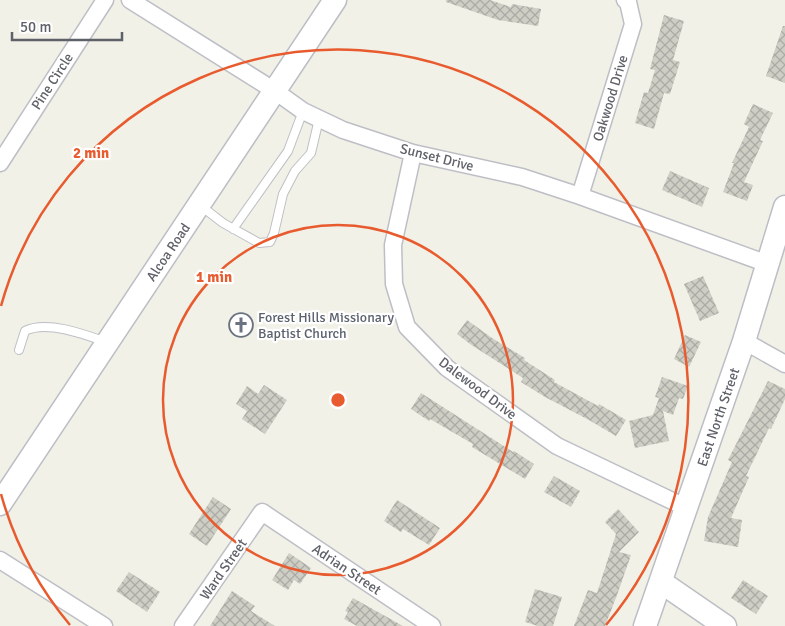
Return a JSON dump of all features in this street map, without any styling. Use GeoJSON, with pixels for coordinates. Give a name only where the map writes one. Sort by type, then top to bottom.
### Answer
{"type":"FeatureCollection","features":[{"type":"Feature","properties":{"kind":"main road","name":"Alcoa Road"},"geometry":{"type":"LineString","coordinates":[[0,504],[335,0]]}},
{"type":"Feature","properties":{"kind":"main road","name":"East North Street"},"geometry":{"type":"LineString","coordinates":[[646,626],[744,341],[785,207]]}},
{"type":"Feature","properties":{"kind":"main road"},"geometry":{"type":"LineString","coordinates":[[662,582],[725,626]]}},
{"type":"Feature","properties":{"kind":"street","name":"Pine Circle"},"geometry":{"type":"LineString","coordinates":[[0,163],[105,0]]}},
{"type":"Feature","properties":{"kind":"street","name":"Sunset Drive"},"geometry":{"type":"LineString","coordinates":[[130,0],[303,111],[343,130],[413,153],[522,177],[768,264]]}},
{"type":"Feature","properties":{"kind":"street","name":"Oakwood Drive"},"geometry":{"type":"LineString","coordinates":[[580,196],[633,24],[628,2],[625,0]]}},
{"type":"Feature","properties":{"kind":"street","name":"Dalewood Drive"},"geometry":{"type":"LineString","coordinates":[[413,153],[393,245],[394,284],[407,327],[447,368],[557,446],[687,508]]}},
{"type":"Feature","properties":{"kind":"street"},"geometry":{"type":"LineString","coordinates":[[744,341],[785,364]]}},
{"type":"Feature","properties":{"kind":"street","name":"Ward Street"},"geometry":{"type":"LineString","coordinates":[[183,626],[262,512]]}},
{"type":"Feature","properties":{"kind":"street","name":"Adrian Street"},"geometry":{"type":"LineString","coordinates":[[262,512],[432,626]]}},
{"type":"Feature","properties":{"kind":"street"},"geometry":{"type":"LineString","coordinates":[[0,560],[104,626]]}},
{"type":"Feature","properties":{"kind":"lane"},"geometry":{"type":"LineString","coordinates":[[233,229],[288,151],[303,111]]}},
{"type":"Feature","properties":{"kind":"lane"},"geometry":{"type":"LineString","coordinates":[[200,204],[217,219],[233,229],[259,243],[270,242],[274,233],[283,194],[295,171],[311,153],[319,119]]}},
{"type":"Feature","properties":{"kind":"lane"},"geometry":{"type":"LineString","coordinates":[[19,350],[25,331],[34,326],[87,334],[108,343]]}},
{"type":"Feature","properties":{"kind":"building"},"geometry":{"type":"Polygon","coordinates":[[[446,0],[490,0],[511,7],[512,4],[541,9],[538,26],[498,20],[446,2],[446,0]]]}},
{"type":"Feature","properties":{"kind":"building"},"geometry":{"type":"Polygon","coordinates":[[[664,15],[684,21],[673,60],[680,62],[670,94],[664,93],[654,129],[635,123],[644,92],[648,93],[655,70],[650,69],[664,15]]]}},
{"type":"Feature","properties":{"kind":"building"},"geometry":{"type":"Polygon","coordinates":[[[783,26],[785,26],[785,83],[766,76],[783,26]]]}},
{"type":"Feature","properties":{"kind":"building"},"geometry":{"type":"Polygon","coordinates":[[[753,104],[773,113],[760,140],[763,141],[744,182],[753,185],[747,201],[723,192],[734,163],[732,163],[749,127],[744,124],[753,104]]]}},
{"type":"Feature","properties":{"kind":"building"},"geometry":{"type":"Polygon","coordinates":[[[670,171],[709,188],[702,207],[662,190],[670,171]]]}},
{"type":"Feature","properties":{"kind":"building"},"geometry":{"type":"Polygon","coordinates":[[[703,276],[719,313],[700,321],[684,284],[703,276]]]}},
{"type":"Feature","properties":{"kind":"building"},"geometry":{"type":"Polygon","coordinates":[[[467,320],[525,358],[524,360],[555,380],[554,382],[598,406],[599,404],[626,420],[616,436],[521,382],[523,378],[457,334],[467,320]]]}},
{"type":"Feature","properties":{"kind":"building"},"geometry":{"type":"Polygon","coordinates":[[[685,335],[701,342],[689,367],[674,359],[685,335]]]}},
{"type":"Feature","properties":{"kind":"building"},"geometry":{"type":"Polygon","coordinates":[[[662,377],[688,386],[683,399],[679,398],[673,415],[663,411],[669,441],[635,448],[629,421],[653,415],[659,398],[655,397],[662,377]]]}},
{"type":"Feature","properties":{"kind":"building"},"geometry":{"type":"Polygon","coordinates":[[[768,381],[785,389],[785,399],[746,476],[749,477],[731,518],[742,520],[738,547],[704,541],[708,517],[732,462],[728,460],[768,381]]]}},
{"type":"Feature","properties":{"kind":"building"},"geometry":{"type":"Polygon","coordinates":[[[264,385],[287,400],[265,434],[242,419],[247,411],[236,404],[247,386],[258,394],[264,385]]]}},
{"type":"Feature","properties":{"kind":"building"},"geometry":{"type":"Polygon","coordinates":[[[421,393],[534,464],[525,479],[472,447],[473,444],[430,419],[429,421],[411,409],[421,393]]]}},
{"type":"Feature","properties":{"kind":"building"},"geometry":{"type":"Polygon","coordinates":[[[554,476],[580,491],[571,507],[544,492],[554,476]]]}},
{"type":"Feature","properties":{"kind":"building"},"geometry":{"type":"Polygon","coordinates":[[[213,497],[231,509],[207,546],[189,534],[213,497]]]}},
{"type":"Feature","properties":{"kind":"building"},"geometry":{"type":"Polygon","coordinates":[[[397,500],[440,528],[429,545],[403,529],[401,532],[384,521],[397,500]]]}},
{"type":"Feature","properties":{"kind":"building"},"geometry":{"type":"Polygon","coordinates":[[[618,509],[639,532],[619,552],[631,555],[617,595],[605,626],[574,626],[588,590],[597,593],[616,534],[605,522],[618,509]]]}},
{"type":"Feature","properties":{"kind":"building"},"geometry":{"type":"Polygon","coordinates":[[[289,553],[311,568],[300,584],[294,580],[288,590],[272,580],[289,553]]]}},
{"type":"Feature","properties":{"kind":"building"},"geometry":{"type":"Polygon","coordinates":[[[129,572],[160,592],[147,612],[116,591],[129,572]]]}},
{"type":"Feature","properties":{"kind":"building"},"geometry":{"type":"Polygon","coordinates":[[[743,580],[768,596],[756,614],[731,598],[743,580]]]}},
{"type":"Feature","properties":{"kind":"building"},"geometry":{"type":"Polygon","coordinates":[[[535,589],[562,597],[553,626],[538,626],[525,622],[535,589]]]}},
{"type":"Feature","properties":{"kind":"building"},"geometry":{"type":"Polygon","coordinates":[[[232,591],[255,606],[251,611],[275,626],[210,626],[232,591]]]}},
{"type":"Feature","properties":{"kind":"building"},"geometry":{"type":"Polygon","coordinates":[[[353,598],[403,626],[357,626],[344,619],[348,612],[345,611],[353,598]]]}},
{"type":"Feature","properties":{"kind":"place","name":"Forest Hills Missionary Baptist Church"},"geometry":{"type":"Point","coordinates":[241,325]}}]}
